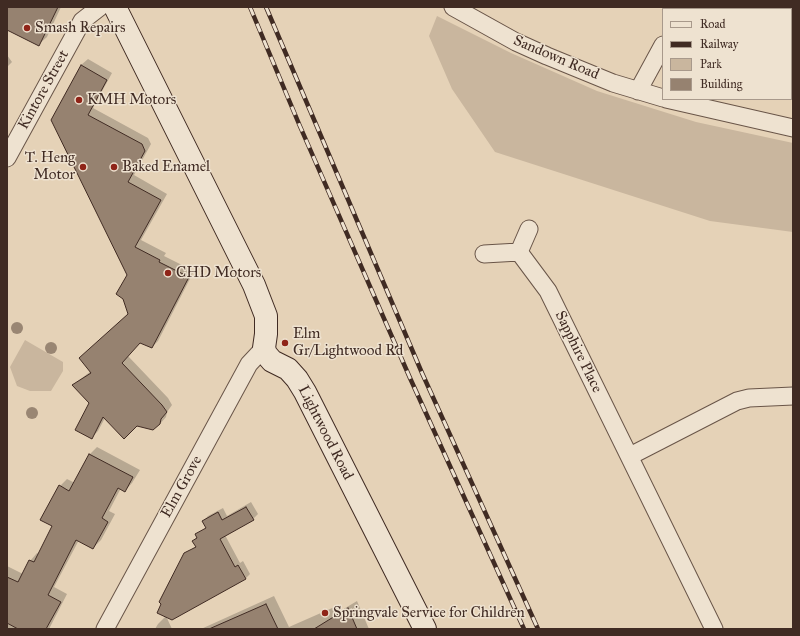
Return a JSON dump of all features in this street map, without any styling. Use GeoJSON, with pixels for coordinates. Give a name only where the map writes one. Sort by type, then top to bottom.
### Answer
{"type":"FeatureCollection","features":[{"type":"Feature","properties":{"kind":"main road"},"geometry":{"type":"LineString","coordinates":[[115,7],[254,285],[266,316],[264,348]]}},
{"type":"Feature","properties":{"kind":"main road","name":"Lightwood Road"},"geometry":{"type":"LineString","coordinates":[[264,348],[269,359],[288,369],[297,379],[305,392],[424,629]]}},
{"type":"Feature","properties":{"kind":"street","name":"Kintore Street"},"geometry":{"type":"LineString","coordinates":[[7,158],[82,21],[100,7]]}},
{"type":"Feature","properties":{"kind":"street","name":"Sandown Road"},"geometry":{"type":"LineString","coordinates":[[453,7],[516,42],[581,70],[662,98]]}},
{"type":"Feature","properties":{"kind":"street"},"geometry":{"type":"LineString","coordinates":[[638,91],[662,47]]}},
{"type":"Feature","properties":{"kind":"street","name":"Sandown Road"},"geometry":{"type":"LineString","coordinates":[[668,100],[793,128]]}},
{"type":"Feature","properties":{"kind":"street"},"geometry":{"type":"LineString","coordinates":[[484,254],[520,252],[529,229]]}},
{"type":"Feature","properties":{"kind":"street","name":"Sapphire Place"},"geometry":{"type":"LineString","coordinates":[[520,252],[548,290],[714,629]]}},
{"type":"Feature","properties":{"kind":"street","name":"Elm Grove"},"geometry":{"type":"LineString","coordinates":[[105,629],[249,364],[264,348]]}},
{"type":"Feature","properties":{"kind":"street"},"geometry":{"type":"LineString","coordinates":[[630,456],[736,401],[749,398],[793,396]]}},
{"type":"Feature","properties":{"kind":"green space"},"geometry":{"type":"Polygon","coordinates":[[[437,16],[511,53],[597,91],[696,122],[793,143],[793,232],[710,221],[495,152],[452,89],[429,36],[437,16]]]}},
{"type":"Feature","properties":{"kind":"green space"},"geometry":{"type":"Polygon","coordinates":[[[25,340],[63,362],[63,371],[51,391],[30,391],[17,386],[10,367],[25,340]]]}},
{"type":"Feature","properties":{"kind":"building","name":"Smash Repairs"},"geometry":{"type":"Polygon","coordinates":[[[7,7],[58,7],[39,46],[7,30],[7,7]]]}},
{"type":"Feature","properties":{"kind":"building"},"geometry":{"type":"Polygon","coordinates":[[[81,65],[107,80],[88,115],[142,144],[145,151],[128,182],[161,200],[135,247],[160,260],[159,262],[189,277],[152,348],[140,343],[122,363],[167,412],[161,419],[160,424],[153,430],[137,426],[124,439],[103,417],[92,439],[75,430],[89,403],[72,385],[91,373],[79,358],[128,314],[123,299],[116,294],[127,275],[51,120],[81,65]]]}},
{"type":"Feature","properties":{"kind":"building"},"geometry":{"type":"Polygon","coordinates":[[[89,454],[133,477],[125,492],[118,488],[102,518],[108,522],[93,549],[76,540],[48,595],[61,602],[46,629],[18,629],[7,623],[7,577],[18,582],[29,560],[34,562],[52,526],[40,520],[59,485],[69,491],[89,454]]]}},
{"type":"Feature","properties":{"kind":"building"},"geometry":{"type":"Polygon","coordinates":[[[246,507],[254,520],[220,539],[235,567],[238,565],[246,579],[172,620],[157,613],[161,604],[159,602],[184,553],[196,547],[192,541],[197,538],[195,534],[206,528],[202,521],[218,512],[222,520],[246,507]]]}},
{"type":"Feature","properties":{"kind":"building"},"geometry":{"type":"Polygon","coordinates":[[[266,604],[278,629],[209,629],[266,604]]]}},
{"type":"Feature","properties":{"kind":"building"},"geometry":{"type":"Polygon","coordinates":[[[348,608],[357,629],[314,629],[348,608]]]}},
{"type":"Feature","properties":{"kind":"railway"},"geometry":{"type":"LineString","coordinates":[[250,7],[299,124],[410,378],[524,629]]}},
{"type":"Feature","properties":{"kind":"railway"},"geometry":{"type":"LineString","coordinates":[[266,7],[422,373],[538,629]]}},
{"type":"Feature","properties":{"kind":"place","name":"Smash Repairs"},"geometry":{"type":"Point","coordinates":[27,28]}},
{"type":"Feature","properties":{"kind":"place","name":"KMH Motors"},"geometry":{"type":"Point","coordinates":[79,100]}},
{"type":"Feature","properties":{"kind":"place","name":"T. Heng Motor"},"geometry":{"type":"Point","coordinates":[83,167]}},
{"type":"Feature","properties":{"kind":"place","name":"Baked Enamel"},"geometry":{"type":"Point","coordinates":[114,167]}},
{"type":"Feature","properties":{"kind":"place","name":"CHD Motors"},"geometry":{"type":"Point","coordinates":[168,273]}},
{"type":"Feature","properties":{"kind":"place","name":"Elm Gr/Lightwood Rd"},"geometry":{"type":"Point","coordinates":[285,343]}},
{"type":"Feature","properties":{"kind":"place","name":"Springvale Service for Children"},"geometry":{"type":"Point","coordinates":[325,613]}}]}
